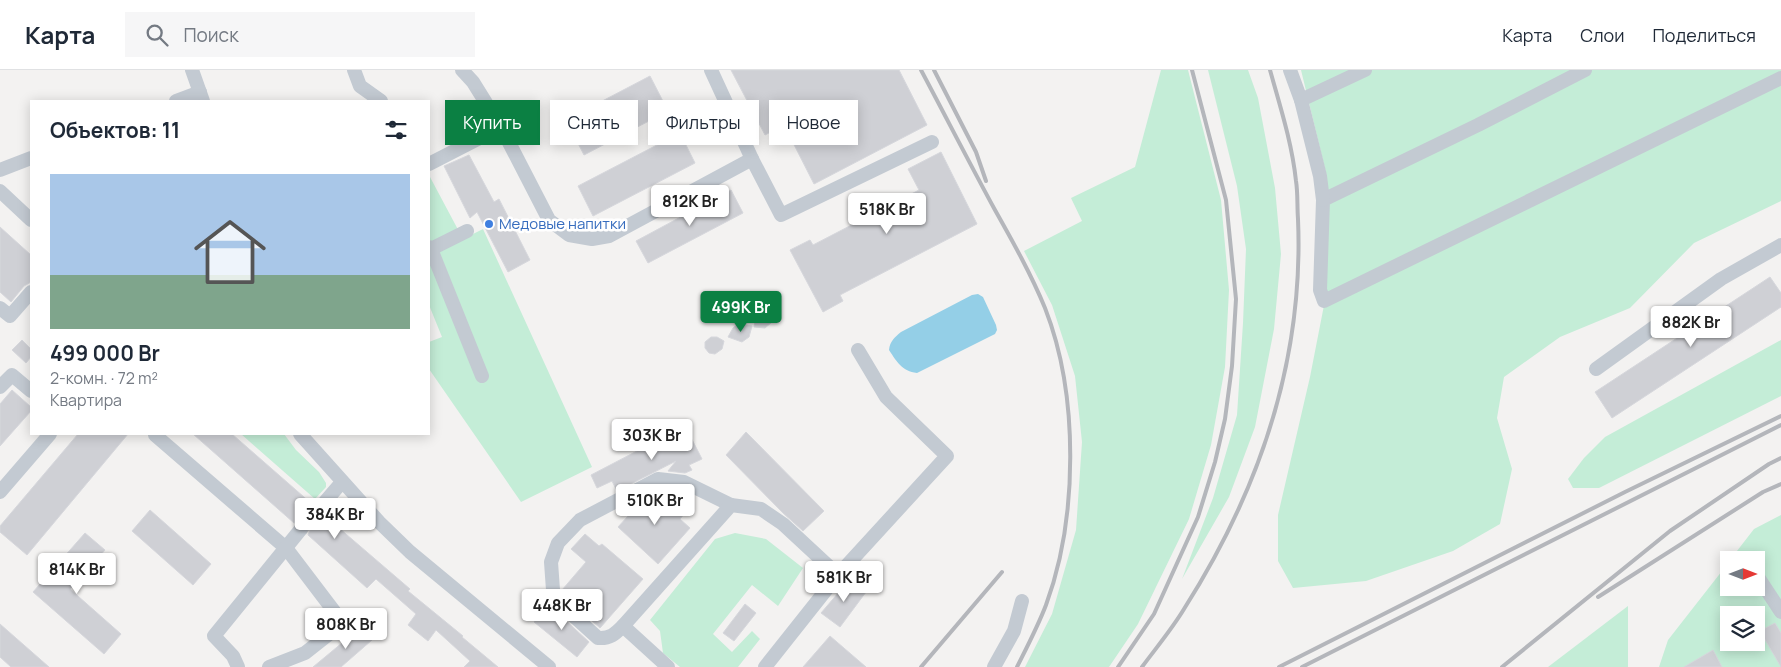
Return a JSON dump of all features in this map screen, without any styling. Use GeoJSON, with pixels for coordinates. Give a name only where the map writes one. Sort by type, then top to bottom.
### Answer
{"type":"FeatureCollection","features":[{"type":"Feature","properties":{"kind":"street"},"geometry":{"type":"LineString","coordinates":[[181,100],[201,96],[192,70]]}},
{"type":"Feature","properties":{"kind":"street"},"geometry":{"type":"LineString","coordinates":[[354,70],[360,86],[380,100]]}},
{"type":"Feature","properties":{"kind":"street"},"geometry":{"type":"LineString","coordinates":[[462,70],[473,82],[484,100]]}},
{"type":"Feature","properties":{"kind":"street"},"geometry":{"type":"LineString","coordinates":[[710,70],[780,215],[932,142]]}},
{"type":"Feature","properties":{"kind":"street"},"geometry":{"type":"LineString","coordinates":[[1290,70],[1301,100],[1320,176],[1323,200],[1320,290],[1324,301],[1781,78]]}},
{"type":"Feature","properties":{"kind":"street"},"geometry":{"type":"LineString","coordinates":[[1301,100],[1365,70]]}},
{"type":"Feature","properties":{"kind":"street"},"geometry":{"type":"LineString","coordinates":[[1323,200],[1478,125],[1585,70]]}},
{"type":"Feature","properties":{"kind":"street"},"geometry":{"type":"LineString","coordinates":[[430,163],[466,145]]}},
{"type":"Feature","properties":{"kind":"street"},"geometry":{"type":"LineString","coordinates":[[510,145],[549,220],[568,235],[592,239],[609,236],[752,159]]}},
{"type":"Feature","properties":{"kind":"street"},"geometry":{"type":"LineString","coordinates":[[0,170],[30,158]]}},
{"type":"Feature","properties":{"kind":"street"},"geometry":{"type":"LineString","coordinates":[[0,191],[30,219]]}},
{"type":"Feature","properties":{"kind":"street"},"geometry":{"type":"LineString","coordinates":[[467,231],[430,248],[482,376]]}},
{"type":"Feature","properties":{"kind":"street"},"geometry":{"type":"LineString","coordinates":[[1596,369],[1721,279],[1781,245]]}},
{"type":"Feature","properties":{"kind":"street"},"geometry":{"type":"LineString","coordinates":[[0,308],[10,316],[30,293]]}},
{"type":"Feature","properties":{"kind":"street"},"geometry":{"type":"LineString","coordinates":[[765,667],[838,575],[947,456],[886,397],[858,350]]}},
{"type":"Feature","properties":{"kind":"street"},"geometry":{"type":"LineString","coordinates":[[0,387],[12,375],[30,390]]}},
{"type":"Feature","properties":{"kind":"street"},"geometry":{"type":"LineString","coordinates":[[0,492],[49,435]]}},
{"type":"Feature","properties":{"kind":"street"},"geometry":{"type":"LineString","coordinates":[[155,435],[286,548],[343,623],[305,653],[269,667]]}},
{"type":"Feature","properties":{"kind":"street"},"geometry":{"type":"LineString","coordinates":[[301,435],[379,522],[410,552],[549,667]]}},
{"type":"Feature","properties":{"kind":"street"},"geometry":{"type":"LineString","coordinates":[[732,505],[613,636],[598,638],[557,601],[551,562],[558,543],[580,520],[658,479],[684,482],[732,505],[761,509],[784,524],[838,575]]}},
{"type":"Feature","properties":{"kind":"street"},"geometry":{"type":"LineString","coordinates":[[318,510],[342,482]]}},
{"type":"Feature","properties":{"kind":"street"},"geometry":{"type":"LineString","coordinates":[[238,667],[233,656],[214,636],[301,529]]}},
{"type":"Feature","properties":{"kind":"street"},"geometry":{"type":"LineString","coordinates":[[1765,588],[1781,612]]}},
{"type":"Feature","properties":{"kind":"street"},"geometry":{"type":"LineString","coordinates":[[994,667],[1014,632],[1022,601]]}},
{"type":"Feature","properties":{"kind":"street"},"geometry":{"type":"LineString","coordinates":[[623,626],[668,667]]}},
{"type":"Feature","properties":{"kind":"green space"},"geometry":{"type":"Polygon","coordinates":[[[1161,70],[1188,70],[1221,200],[1229,290],[1225,367],[1211,445],[1189,519],[1138,624],[1109,667],[1025,667],[1052,614],[1076,530],[1082,442],[1075,376],[1052,305],[1024,251],[1082,221],[1071,198],[1135,167],[1161,70]]]}},
{"type":"Feature","properties":{"kind":"green space"},"geometry":{"type":"Polygon","coordinates":[[[1208,70],[1248,70],[1258,98],[1275,188],[1281,254],[1274,329],[1255,427],[1229,497],[1182,579],[1213,498],[1237,415],[1243,323],[1246,249],[1237,186],[1208,70]]]}},
{"type":"Feature","properties":{"kind":"green space"},"geometry":{"type":"Polygon","coordinates":[[[1301,70],[1781,70],[1781,201],[1694,243],[1630,308],[1560,337],[1504,377],[1497,418],[1512,469],[1500,524],[1453,551],[1366,581],[1293,588],[1278,561],[1278,515],[1310,377],[1326,295],[1327,177],[1301,70]]]}},
{"type":"Feature","properties":{"kind":"green space"},"geometry":{"type":"Polygon","coordinates":[[[430,177],[463,239],[483,229],[592,467],[521,502],[430,370],[430,342],[442,337],[430,307],[430,258],[444,266],[430,240],[430,177]]]}},
{"type":"Feature","properties":{"kind":"green space"},"geometry":{"type":"Polygon","coordinates":[[[1781,340],[1781,396],[1599,488],[1573,488],[1568,479],[1584,458],[1605,437],[1781,340]]]}},
{"type":"Feature","properties":{"kind":"green space"},"geometry":{"type":"Polygon","coordinates":[[[242,435],[285,435],[296,450],[319,472],[326,483],[326,487],[315,499],[242,435]]]}},
{"type":"Feature","properties":{"kind":"green space"},"geometry":{"type":"Polygon","coordinates":[[[1781,515],[1781,667],[1659,667],[1668,640],[1720,574],[1720,596],[1765,596],[1765,551],[1737,551],[1754,529],[1781,515]]]}},
{"type":"Feature","properties":{"kind":"green space"},"geometry":{"type":"Polygon","coordinates":[[[735,533],[766,539],[803,568],[778,606],[752,585],[713,634],[732,652],[752,631],[760,639],[738,667],[680,667],[663,653],[660,631],[650,620],[715,539],[735,533]]]}},
{"type":"Feature","properties":{"kind":"green space"},"geometry":{"type":"Polygon","coordinates":[[[1628,606],[1628,667],[1548,667],[1628,606]]]}},
{"type":"Feature","properties":{"kind":"water"},"geometry":{"type":"Polygon","coordinates":[[[978,294],[983,297],[996,325],[997,330],[995,334],[917,373],[907,370],[897,362],[889,350],[892,342],[901,332],[972,295],[978,294]]]}},
{"type":"Feature","properties":{"kind":"building"},"geometry":{"type":"Polygon","coordinates":[[[731,70],[899,70],[927,125],[814,184],[794,145],[858,145],[858,100],[769,100],[769,133],[765,135],[759,124],[759,100],[747,100],[731,70]]]}},
{"type":"Feature","properties":{"kind":"building"},"geometry":{"type":"Polygon","coordinates":[[[650,76],[662,100],[648,100],[648,121],[638,127],[638,100],[604,100],[650,76]]]}},
{"type":"Feature","properties":{"kind":"building"},"geometry":{"type":"Polygon","coordinates":[[[579,145],[603,145],[584,155],[579,145]]]}},
{"type":"Feature","properties":{"kind":"building"},"geometry":{"type":"Polygon","coordinates":[[[657,145],[686,145],[695,163],[593,216],[578,186],[657,145]]]}},
{"type":"Feature","properties":{"kind":"building"},"geometry":{"type":"Polygon","coordinates":[[[941,152],[977,224],[840,295],[843,301],[823,312],[790,250],[810,240],[813,245],[919,190],[908,169],[941,152]]]}},
{"type":"Feature","properties":{"kind":"building"},"geometry":{"type":"Polygon","coordinates":[[[469,155],[494,202],[499,199],[530,260],[508,272],[477,212],[470,218],[444,166],[469,155]]]}},
{"type":"Feature","properties":{"kind":"building"},"geometry":{"type":"Polygon","coordinates":[[[731,190],[743,213],[648,263],[636,241],[731,190]]]}},
{"type":"Feature","properties":{"kind":"building"},"geometry":{"type":"Polygon","coordinates":[[[0,227],[30,254],[30,283],[24,286],[11,302],[0,292],[0,227]]]}},
{"type":"Feature","properties":{"kind":"building"},"geometry":{"type":"Polygon","coordinates":[[[1770,277],[1781,293],[1781,307],[1612,418],[1595,392],[1770,277]]]}},
{"type":"Feature","properties":{"kind":"building"},"geometry":{"type":"Polygon","coordinates":[[[762,310],[767,310],[772,314],[772,322],[765,328],[754,327],[756,316],[762,310]]]}},
{"type":"Feature","properties":{"kind":"building"},"geometry":{"type":"Polygon","coordinates":[[[738,324],[752,326],[749,337],[742,342],[728,337],[733,328],[738,324]]]}},
{"type":"Feature","properties":{"kind":"building"},"geometry":{"type":"Polygon","coordinates":[[[711,337],[717,337],[724,341],[722,349],[715,354],[709,353],[705,348],[705,342],[711,337]]]}},
{"type":"Feature","properties":{"kind":"building"},"geometry":{"type":"Polygon","coordinates":[[[22,340],[30,348],[30,358],[26,363],[12,350],[22,340]]]}},
{"type":"Feature","properties":{"kind":"building"},"geometry":{"type":"Polygon","coordinates":[[[12,390],[30,406],[30,412],[0,446],[0,404],[12,390]]]}},
{"type":"Feature","properties":{"kind":"building"},"geometry":{"type":"Polygon","coordinates":[[[685,426],[702,459],[689,465],[692,470],[685,473],[668,471],[676,461],[617,491],[612,481],[597,488],[591,475],[685,426]]]}},
{"type":"Feature","properties":{"kind":"building"},"geometry":{"type":"Polygon","coordinates":[[[746,432],[824,511],[803,531],[726,455],[746,432]]]}},
{"type":"Feature","properties":{"kind":"building"},"geometry":{"type":"Polygon","coordinates":[[[77,435],[127,435],[27,555],[0,532],[0,526],[77,435]]]}},
{"type":"Feature","properties":{"kind":"building"},"geometry":{"type":"Polygon","coordinates":[[[194,435],[233,435],[312,504],[309,509],[312,516],[317,519],[325,516],[410,589],[408,591],[498,667],[464,667],[470,661],[436,630],[428,641],[408,625],[416,614],[376,579],[367,588],[308,535],[310,530],[307,523],[302,520],[294,523],[194,435]]]}},
{"type":"Feature","properties":{"kind":"building"},"geometry":{"type":"Polygon","coordinates":[[[657,489],[684,514],[680,519],[690,528],[658,564],[618,527],[647,495],[657,489]]]}},
{"type":"Feature","properties":{"kind":"building"},"geometry":{"type":"Polygon","coordinates":[[[150,510],[211,564],[193,585],[132,531],[150,510]]]}},
{"type":"Feature","properties":{"kind":"building"},"geometry":{"type":"Polygon","coordinates":[[[85,533],[105,550],[70,589],[121,634],[104,654],[33,592],[85,533]]]}},
{"type":"Feature","properties":{"kind":"building"},"geometry":{"type":"Polygon","coordinates":[[[585,534],[599,546],[602,544],[643,579],[600,628],[564,596],[562,590],[586,562],[571,549],[585,534]]]}},
{"type":"Feature","properties":{"kind":"building"},"geometry":{"type":"Polygon","coordinates":[[[851,578],[866,592],[840,627],[821,613],[851,578]]]}},
{"type":"Feature","properties":{"kind":"building"},"geometry":{"type":"Polygon","coordinates":[[[745,604],[756,613],[734,641],[723,633],[745,604]]]}},
{"type":"Feature","properties":{"kind":"building"},"geometry":{"type":"Polygon","coordinates":[[[549,605],[589,642],[577,657],[534,622],[549,605]]]}},
{"type":"Feature","properties":{"kind":"building"},"geometry":{"type":"Polygon","coordinates":[[[1775,623],[1781,633],[1781,667],[1765,640],[1765,628],[1775,623]]]}},
{"type":"Feature","properties":{"kind":"building"},"geometry":{"type":"Polygon","coordinates":[[[0,624],[49,667],[11,667],[0,657],[0,624]]]}},
{"type":"Feature","properties":{"kind":"building"},"geometry":{"type":"Polygon","coordinates":[[[360,628],[372,640],[341,667],[313,667],[360,628]]]}},
{"type":"Feature","properties":{"kind":"building"},"geometry":{"type":"Polygon","coordinates":[[[830,636],[866,667],[803,667],[830,636]]]}},
{"type":"Feature","properties":{"kind":"building"},"geometry":{"type":"Polygon","coordinates":[[[1713,650],[1722,667],[1684,667],[1713,650]]]}},
{"type":"Feature","properties":{"kind":"tunnel"},"geometry":{"type":"LineString","coordinates":[[301,529],[318,510]]}},
{"type":"Feature","properties":{"kind":"railway"},"geometry":{"type":"LineString","coordinates":[[921,70],[1034,283],[1045,308],[1056,342],[1064,379],[1069,417],[1070,456],[1069,496],[1064,534],[1057,571],[1046,605],[1017,667]]}},
{"type":"Feature","properties":{"kind":"railway"},"geometry":{"type":"LineString","coordinates":[[934,70],[976,152],[986,181]]}},
{"type":"Feature","properties":{"kind":"railway"},"geometry":{"type":"LineString","coordinates":[[1118,667],[1154,614],[1198,517],[1215,462],[1225,419],[1232,366],[1236,299],[1226,200],[1192,70]]}},
{"type":"Feature","properties":{"kind":"railway"},"geometry":{"type":"LineString","coordinates":[[1142,667],[1184,609],[1211,564],[1234,518],[1255,471],[1271,423],[1284,373],[1293,323],[1298,271],[1297,186],[1289,139],[1270,70]]}},
{"type":"Feature","properties":{"kind":"railway"},"geometry":{"type":"LineString","coordinates":[[1279,667],[1625,492],[1781,416]]}},
{"type":"Feature","properties":{"kind":"railway"},"geometry":{"type":"LineString","coordinates":[[1302,667],[1781,425]]}},
{"type":"Feature","properties":{"kind":"railway"},"geometry":{"type":"LineString","coordinates":[[1502,667],[1670,531],[1769,464],[1781,458]]}},
{"type":"Feature","properties":{"kind":"railway"},"geometry":{"type":"LineString","coordinates":[[1598,597],[1763,492],[1781,484]]}},
{"type":"Feature","properties":{"kind":"railway"},"geometry":{"type":"LineString","coordinates":[[921,667],[1002,572]]}},
{"type":"Feature","properties":{"kind":"place","name":"Медовые напитки"},"geometry":{"type":"Point","coordinates":[489,224]}}]}
